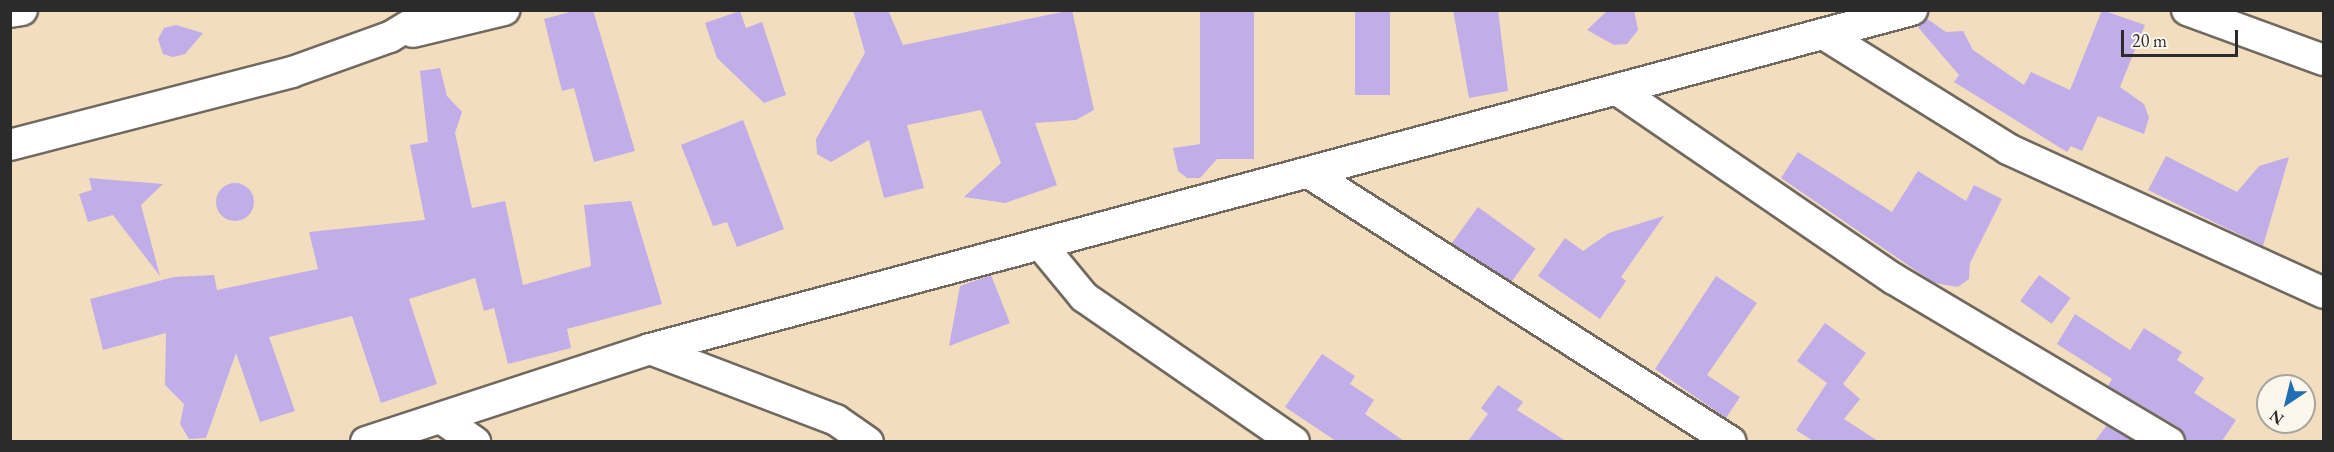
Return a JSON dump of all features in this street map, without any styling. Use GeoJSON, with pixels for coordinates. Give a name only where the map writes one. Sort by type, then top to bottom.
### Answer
{"type":"FeatureCollection","features":[{"type":"Feature","properties":{"kind":"street"},"geometry":{"type":"LineString","coordinates":[[10,12],[22,10]]}},
{"type":"Feature","properties":{"kind":"street"},"geometry":{"type":"LineString","coordinates":[[390,38],[435,10]]}},
{"type":"Feature","properties":{"kind":"street"},"geometry":{"type":"LineString","coordinates":[[10,145],[292,72],[390,38],[504,10]]}},
{"type":"Feature","properties":{"kind":"street"},"geometry":{"type":"LineString","coordinates":[[366,441],[650,350],[1619,91],[1912,10]]}},
{"type":"Feature","properties":{"kind":"street"},"geometry":{"type":"LineString","coordinates":[[2187,10],[2324,60]]}},
{"type":"Feature","properties":{"kind":"street"},"geometry":{"type":"LineString","coordinates":[[1825,35],[2008,149],[2324,293]]}},
{"type":"Feature","properties":{"kind":"street"},"geometry":{"type":"LineString","coordinates":[[1619,91],[1894,279],[2169,441]]}},
{"type":"Feature","properties":{"kind":"street"},"geometry":{"type":"LineString","coordinates":[[1309,173],[1731,441]]}},
{"type":"Feature","properties":{"kind":"street"},"geometry":{"type":"LineString","coordinates":[[1042,246],[1084,297],[1294,441]]}},
{"type":"Feature","properties":{"kind":"street"},"geometry":{"type":"LineString","coordinates":[[650,350],[836,420],[868,441]]}},
{"type":"Feature","properties":{"kind":"street"},"geometry":{"type":"LineString","coordinates":[[441,418],[475,441]]}},
{"type":"Feature","properties":{"kind":"building"},"geometry":{"type":"Polygon","coordinates":[[[577,10],[593,10],[635,151],[594,162],[574,88],[562,91],[544,19],[577,10]]]}},
{"type":"Feature","properties":{"kind":"building"},"geometry":{"type":"Polygon","coordinates":[[[853,10],[888,10],[903,45],[1072,10],[1094,110],[1076,120],[1035,123],[1057,185],[1005,203],[964,197],[1001,163],[981,110],[907,125],[924,188],[884,198],[869,140],[831,162],[817,154],[816,139],[865,53],[853,10]]]}},
{"type":"Feature","properties":{"kind":"building"},"geometry":{"type":"Polygon","coordinates":[[[1200,10],[1254,10],[1254,159],[1200,159],[1200,10]]]}},
{"type":"Feature","properties":{"kind":"building"},"geometry":{"type":"Polygon","coordinates":[[[1355,10],[1390,10],[1390,95],[1355,95],[1355,10]]]}},
{"type":"Feature","properties":{"kind":"building"},"geometry":{"type":"Polygon","coordinates":[[[1453,10],[1498,10],[1508,91],[1469,98],[1453,10]]]}},
{"type":"Feature","properties":{"kind":"building"},"geometry":{"type":"Polygon","coordinates":[[[1608,10],[1634,10],[1638,30],[1627,44],[1614,45],[1587,30],[1608,10]]]}},
{"type":"Feature","properties":{"kind":"building"},"geometry":{"type":"Polygon","coordinates":[[[2102,10],[2145,25],[2120,87],[2144,104],[2149,118],[2144,134],[2098,116],[2082,151],[2071,146],[2067,152],[1954,82],[1959,75],[1917,26],[1926,18],[1946,32],[1963,31],[1973,50],[2024,85],[2031,72],[2070,90],[2102,10]]]}},
{"type":"Feature","properties":{"kind":"building"},"geometry":{"type":"Polygon","coordinates":[[[740,11],[746,28],[762,22],[786,95],[764,103],[717,58],[705,23],[740,11]]]}},
{"type":"Feature","properties":{"kind":"building"},"geometry":{"type":"Polygon","coordinates":[[[176,25],[203,33],[185,54],[173,57],[163,54],[158,39],[164,28],[176,25]]]}},
{"type":"Feature","properties":{"kind":"building"},"geometry":{"type":"Polygon","coordinates":[[[440,68],[447,96],[462,112],[455,133],[472,208],[505,201],[523,285],[591,266],[584,205],[631,201],[662,304],[567,329],[571,348],[508,364],[494,308],[484,311],[475,278],[409,299],[437,384],[381,403],[352,316],[269,337],[295,411],[260,422],[236,353],[206,438],[189,439],[180,424],[184,404],[165,385],[166,333],[103,350],[90,299],[174,277],[214,275],[217,290],[318,269],[309,232],[425,220],[410,145],[428,142],[420,71],[440,68]]]}},
{"type":"Feature","properties":{"kind":"building"},"geometry":{"type":"Polygon","coordinates":[[[743,120],[784,229],[737,247],[727,222],[713,226],[681,145],[743,120]]]}},
{"type":"Feature","properties":{"kind":"building"},"geometry":{"type":"Polygon","coordinates":[[[1235,139],[1200,178],[1187,178],[1178,171],[1173,148],[1235,139]]]}},
{"type":"Feature","properties":{"kind":"building"},"geometry":{"type":"Polygon","coordinates":[[[1798,152],[1892,212],[1918,171],[1966,201],[1974,185],[2002,199],[1970,263],[1969,279],[1958,287],[1934,283],[1781,178],[1798,152]]]}},
{"type":"Feature","properties":{"kind":"building"},"geometry":{"type":"Polygon","coordinates":[[[2166,156],[2237,192],[2259,166],[2289,157],[2263,246],[2148,190],[2166,156]]]}},
{"type":"Feature","properties":{"kind":"building"},"geometry":{"type":"Polygon","coordinates":[[[89,178],[163,184],[141,205],[160,276],[113,215],[88,222],[79,194],[92,190],[89,178]]]}},
{"type":"Feature","properties":{"kind":"building"},"geometry":{"type":"Polygon","coordinates":[[[235,183],[249,188],[254,202],[249,216],[235,221],[221,216],[216,202],[221,188],[235,183]]]}},
{"type":"Feature","properties":{"kind":"building"},"geometry":{"type":"Polygon","coordinates":[[[1478,207],[1535,249],[1509,285],[1452,243],[1478,207]]]}},
{"type":"Feature","properties":{"kind":"building"},"geometry":{"type":"Polygon","coordinates":[[[1664,216],[1621,277],[1626,281],[1600,319],[1538,276],[1565,238],[1583,251],[1609,233],[1664,216]]]}},
{"type":"Feature","properties":{"kind":"building"},"geometry":{"type":"Polygon","coordinates":[[[991,275],[1010,323],[949,346],[960,286],[991,275]]]}},
{"type":"Feature","properties":{"kind":"building"},"geometry":{"type":"Polygon","coordinates":[[[2039,275],[2071,298],[2052,324],[2020,301],[2039,275]]]}},
{"type":"Feature","properties":{"kind":"building"},"geometry":{"type":"Polygon","coordinates":[[[1716,276],[1757,303],[1707,375],[1740,397],[1726,418],[1655,369],[1716,276]]]}},
{"type":"Feature","properties":{"kind":"building"},"geometry":{"type":"Polygon","coordinates":[[[2075,314],[2130,350],[2144,328],[2182,352],[2177,360],[2204,378],[2194,393],[2236,420],[2222,441],[2186,441],[2178,427],[2108,386],[2112,379],[2057,344],[2075,314]]]}},
{"type":"Feature","properties":{"kind":"building"},"geometry":{"type":"Polygon","coordinates":[[[1825,323],[1866,353],[1843,384],[1860,399],[1844,419],[1878,441],[1813,441],[1796,430],[1827,383],[1797,361],[1825,323]]]}},
{"type":"Feature","properties":{"kind":"building"},"geometry":{"type":"Polygon","coordinates":[[[1322,354],[1355,376],[1350,384],[1374,400],[1365,414],[1404,441],[1336,441],[1285,407],[1322,354]]]}},
{"type":"Feature","properties":{"kind":"building"},"geometry":{"type":"Polygon","coordinates":[[[1498,385],[1523,402],[1517,410],[1566,441],[1468,441],[1488,414],[1481,408],[1498,385]]]}},
{"type":"Feature","properties":{"kind":"building"},"geometry":{"type":"Polygon","coordinates":[[[2107,425],[2134,441],[2095,441],[2107,425]]]}}]}
